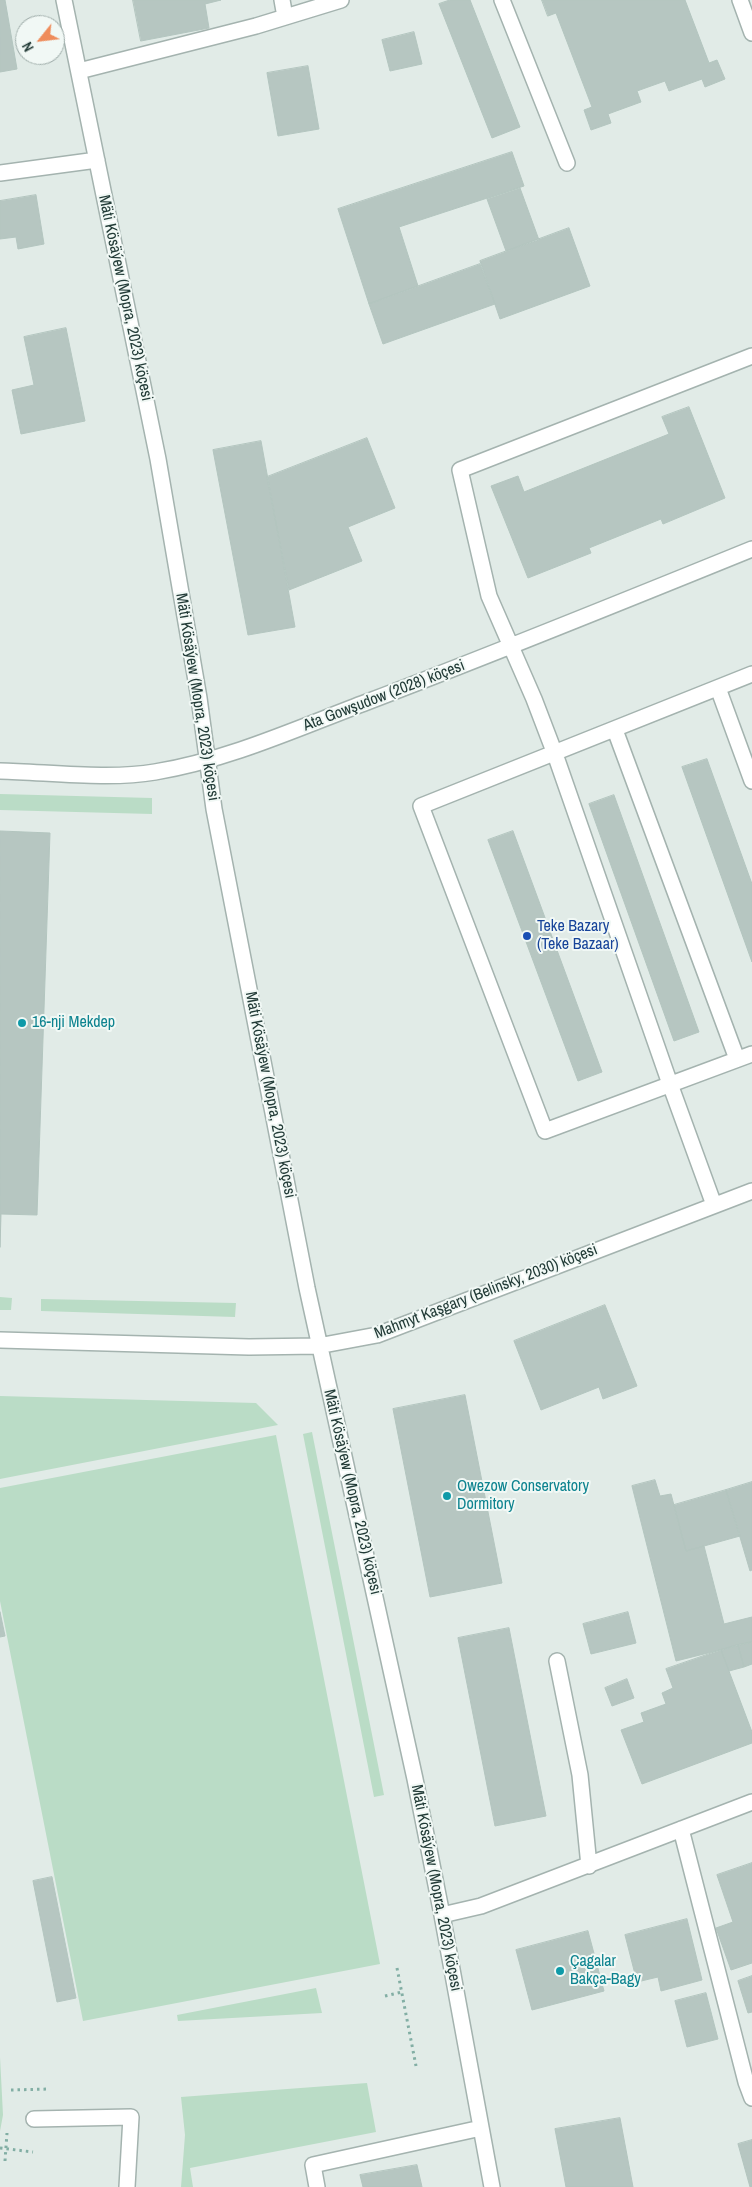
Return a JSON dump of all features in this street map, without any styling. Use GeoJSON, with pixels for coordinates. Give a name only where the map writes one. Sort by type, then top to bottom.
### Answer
{"type":"FeatureCollection","features":[{"type":"Feature","properties":{"kind":"street","name":"Mäti Kösäýew (Mopra, 2023) köçesi"},"geometry":{"type":"LineString","coordinates":[[64,0],[158,459],[208,760],[214,809],[318,1346],[336,1416],[442,1914],[492,2187]]}},
{"type":"Feature","properties":{"kind":"street"},"geometry":{"type":"LineString","coordinates":[[282,0],[286,17]]}},
{"type":"Feature","properties":{"kind":"street"},"geometry":{"type":"LineString","coordinates":[[79,71],[286,17],[341,0]]}},
{"type":"Feature","properties":{"kind":"street"},"geometry":{"type":"LineString","coordinates":[[502,0],[568,163]]}},
{"type":"Feature","properties":{"kind":"street"},"geometry":{"type":"LineString","coordinates":[[740,0],[752,33]]}},
{"type":"Feature","properties":{"kind":"street"},"geometry":{"type":"LineString","coordinates":[[0,173],[97,160]]}},
{"type":"Feature","properties":{"kind":"street"},"geometry":{"type":"LineString","coordinates":[[714,1205],[555,754],[534,699],[489,596],[460,470],[752,356]]}},
{"type":"Feature","properties":{"kind":"street","name":"Ata Gowşudow (2028) köçesi"},"geometry":{"type":"LineString","coordinates":[[0,771],[116,775],[154,772],[208,760],[261,742],[512,647],[752,549]]}},
{"type":"Feature","properties":{"kind":"street"},"geometry":{"type":"LineString","coordinates":[[752,674],[421,806],[545,1131],[752,1054]]}},
{"type":"Feature","properties":{"kind":"street"},"geometry":{"type":"LineString","coordinates":[[718,688],[752,781]]}},
{"type":"Feature","properties":{"kind":"street"},"geometry":{"type":"LineString","coordinates":[[615,730],[737,1059]]}},
{"type":"Feature","properties":{"kind":"street","name":"Mahmyt Kaşgary (Belinsky, 2030) köçesi"},"geometry":{"type":"LineString","coordinates":[[0,1340],[249,1347],[318,1346],[377,1335],[752,1191]]}},
{"type":"Feature","properties":{"kind":"street"},"geometry":{"type":"LineString","coordinates":[[557,1662],[580,1775],[589,1866]]}},
{"type":"Feature","properties":{"kind":"street"},"geometry":{"type":"LineString","coordinates":[[442,1914],[481,1906],[752,1802]]}},
{"type":"Feature","properties":{"kind":"street"},"geometry":{"type":"LineString","coordinates":[[681,1829],[746,2082],[752,2098]]}},
{"type":"Feature","properties":{"kind":"street"},"geometry":{"type":"LineString","coordinates":[[34,2119],[130,2117],[127,2187]]}},
{"type":"Feature","properties":{"kind":"street"},"geometry":{"type":"LineString","coordinates":[[317,2187],[313,2165],[481,2128]]}},
{"type":"Feature","properties":{"kind":"path"},"geometry":{"type":"LineString","coordinates":[[397,1968],[416,2066]]}},
{"type":"Feature","properties":{"kind":"path"},"geometry":{"type":"LineString","coordinates":[[385,1996],[402,1992]]}},
{"type":"Feature","properties":{"kind":"path"},"geometry":{"type":"LineString","coordinates":[[10,2090],[49,2089]]}},
{"type":"Feature","properties":{"kind":"path"},"geometry":{"type":"LineString","coordinates":[[5,2161],[7,2134]]}},
{"type":"Feature","properties":{"kind":"path"},"geometry":{"type":"LineString","coordinates":[[0,2148],[33,2152]]}},
{"type":"Feature","properties":{"kind":"green space"},"geometry":{"type":"Polygon","coordinates":[[[0,794],[152,798],[152,814],[0,810],[0,794]]]}},
{"type":"Feature","properties":{"kind":"green space"},"geometry":{"type":"Polygon","coordinates":[[[0,1297],[12,1298],[11,1310],[0,1310],[0,1297]]]}},
{"type":"Feature","properties":{"kind":"green space"},"geometry":{"type":"Polygon","coordinates":[[[41,1299],[236,1303],[235,1317],[41,1311],[41,1299]]]}},
{"type":"Feature","properties":{"kind":"green space"},"geometry":{"type":"Polygon","coordinates":[[[0,1396],[256,1403],[278,1425],[0,1479],[0,1396]]]}},
{"type":"Feature","properties":{"kind":"green space"},"geometry":{"type":"Polygon","coordinates":[[[312,1432],[384,1795],[374,1797],[303,1434],[312,1432]]]}},
{"type":"Feature","properties":{"kind":"green space"},"geometry":{"type":"Polygon","coordinates":[[[276,1435],[380,1964],[83,2021],[0,1601],[0,1488],[276,1435]]]}},
{"type":"Feature","properties":{"kind":"green space"},"geometry":{"type":"Polygon","coordinates":[[[316,1988],[322,2013],[178,2021],[177,2015],[316,1988]]]}},
{"type":"Feature","properties":{"kind":"green space"},"geometry":{"type":"Polygon","coordinates":[[[0,2057],[3,2115],[0,2131],[0,2057]]]}},
{"type":"Feature","properties":{"kind":"green space"},"geometry":{"type":"Polygon","coordinates":[[[367,2083],[376,2132],[190,2168],[193,2187],[181,2187],[185,2135],[181,2097],[367,2083]]]}},
{"type":"Feature","properties":{"kind":"building"},"geometry":{"type":"Polygon","coordinates":[[[0,0],[5,0],[17,69],[0,72],[0,0]]]}},
{"type":"Feature","properties":{"kind":"building"},"geometry":{"type":"Polygon","coordinates":[[[133,0],[221,0],[205,4],[209,28],[141,41],[133,0]]]}},
{"type":"Feature","properties":{"kind":"building"},"geometry":{"type":"Polygon","coordinates":[[[450,0],[470,0],[520,127],[492,138],[439,4],[450,0]]]}},
{"type":"Feature","properties":{"kind":"building"},"geometry":{"type":"Polygon","coordinates":[[[542,0],[685,0],[709,63],[717,60],[725,79],[705,87],[702,79],[669,91],[665,81],[637,91],[641,102],[608,114],[611,123],[591,130],[584,110],[592,107],[556,13],[548,16],[542,0]]]}},
{"type":"Feature","properties":{"kind":"building"},"geometry":{"type":"Polygon","coordinates":[[[414,32],[422,64],[390,71],[382,40],[414,32]]]}},
{"type":"Feature","properties":{"kind":"building"},"geometry":{"type":"Polygon","coordinates":[[[308,66],[319,129],[278,136],[267,73],[308,66]]]}},
{"type":"Feature","properties":{"kind":"building"},"geometry":{"type":"Polygon","coordinates":[[[512,152],[524,186],[399,227],[418,286],[369,304],[338,209],[512,152]]]}},
{"type":"Feature","properties":{"kind":"building"},"geometry":{"type":"Polygon","coordinates":[[[520,188],[539,240],[506,251],[487,199],[520,188]]]}},
{"type":"Feature","properties":{"kind":"building"},"geometry":{"type":"Polygon","coordinates":[[[36,195],[44,244],[18,249],[16,237],[0,239],[0,201],[36,195]]]}},
{"type":"Feature","properties":{"kind":"building"},"geometry":{"type":"Polygon","coordinates":[[[569,228],[590,286],[500,319],[480,261],[569,228]]]}},
{"type":"Feature","properties":{"kind":"building"},"geometry":{"type":"Polygon","coordinates":[[[480,264],[495,304],[383,344],[369,304],[480,264]]]}},
{"type":"Feature","properties":{"kind":"building"},"geometry":{"type":"Polygon","coordinates":[[[66,328],[85,421],[21,434],[12,390],[34,385],[24,337],[66,328]]]}},
{"type":"Feature","properties":{"kind":"building"},"geometry":{"type":"Polygon","coordinates":[[[689,407],[725,498],[663,524],[661,519],[589,548],[591,553],[528,578],[491,486],[518,476],[524,492],[669,434],[662,417],[689,407]]]}},
{"type":"Feature","properties":{"kind":"building"},"geometry":{"type":"Polygon","coordinates":[[[367,438],[395,508],[348,527],[362,561],[289,590],[267,477],[367,438]]]}},
{"type":"Feature","properties":{"kind":"building"},"geometry":{"type":"Polygon","coordinates":[[[261,441],[295,627],[248,635],[213,450],[261,441]]]}},
{"type":"Feature","properties":{"kind":"building"},"geometry":{"type":"Polygon","coordinates":[[[707,759],[752,884],[752,962],[682,767],[707,759]]]}},
{"type":"Feature","properties":{"kind":"building"},"geometry":{"type":"Polygon","coordinates":[[[614,795],[699,1032],[674,1041],[589,804],[614,795]]]}},
{"type":"Feature","properties":{"kind":"building","name":"16-nji Mekdep"},"geometry":{"type":"Polygon","coordinates":[[[0,831],[50,833],[37,1215],[1,1214],[0,1247],[0,831]]]}},
{"type":"Feature","properties":{"kind":"building"},"geometry":{"type":"Polygon","coordinates":[[[513,831],[602,1072],[578,1081],[488,840],[513,831]]]}},
{"type":"Feature","properties":{"kind":"building"},"geometry":{"type":"Polygon","coordinates":[[[605,1305],[637,1386],[603,1399],[599,1387],[541,1410],[514,1341],[605,1305]]]}},
{"type":"Feature","properties":{"kind":"building","name":"Owezow Conservatory Dormitory"},"geometry":{"type":"Polygon","coordinates":[[[465,1395],[502,1583],[430,1597],[393,1409],[465,1395]]]}},
{"type":"Feature","properties":{"kind":"building"},"geometry":{"type":"Polygon","coordinates":[[[655,1480],[660,1496],[671,1494],[686,1551],[704,1546],[724,1624],[752,1617],[752,1642],[676,1661],[632,1486],[655,1480]]]}},
{"type":"Feature","properties":{"kind":"building"},"geometry":{"type":"Polygon","coordinates":[[[752,1482],[752,1570],[750,1571],[726,1490],[752,1482]]]}},
{"type":"Feature","properties":{"kind":"building"},"geometry":{"type":"Polygon","coordinates":[[[726,1490],[740,1536],[686,1551],[674,1505],[726,1490]]]}},
{"type":"Feature","properties":{"kind":"building"},"geometry":{"type":"Polygon","coordinates":[[[0,1612],[5,1636],[0,1637],[0,1612]]]}},
{"type":"Feature","properties":{"kind":"building"},"geometry":{"type":"Polygon","coordinates":[[[628,1612],[636,1643],[591,1654],[583,1624],[628,1612]]]}},
{"type":"Feature","properties":{"kind":"building"},"geometry":{"type":"Polygon","coordinates":[[[509,1628],[546,1816],[495,1826],[458,1638],[509,1628]]]}},
{"type":"Feature","properties":{"kind":"building"},"geometry":{"type":"Polygon","coordinates":[[[752,1642],[752,1664],[744,1667],[738,1645],[752,1642]]]}},
{"type":"Feature","properties":{"kind":"building"},"geometry":{"type":"Polygon","coordinates":[[[738,1645],[744,1667],[729,1671],[721,1650],[738,1645]]]}},
{"type":"Feature","properties":{"kind":"building"},"geometry":{"type":"Polygon","coordinates":[[[721,1650],[752,1732],[752,1743],[642,1784],[621,1730],[644,1722],[641,1713],[666,1704],[662,1693],[673,1688],[666,1669],[721,1650]]]}},
{"type":"Feature","properties":{"kind":"building"},"geometry":{"type":"Polygon","coordinates":[[[627,1679],[634,1698],[612,1706],[605,1688],[627,1679]]]}},
{"type":"Feature","properties":{"kind":"building"},"geometry":{"type":"Polygon","coordinates":[[[752,1863],[752,1963],[731,1970],[716,1928],[733,1922],[717,1875],[752,1863]]]}},
{"type":"Feature","properties":{"kind":"building"},"geometry":{"type":"Polygon","coordinates":[[[52,1877],[76,1998],[57,2002],[33,1881],[52,1877]]]}},
{"type":"Feature","properties":{"kind":"building"},"geometry":{"type":"Polygon","coordinates":[[[687,1919],[702,1980],[661,1991],[658,1977],[637,1982],[625,1935],[687,1919]]]}},
{"type":"Feature","properties":{"kind":"building","name":"Çagalar Bakça-Bagy"},"geometry":{"type":"Polygon","coordinates":[[[588,1931],[604,1991],[532,2010],[516,1950],[588,1931]]]}},
{"type":"Feature","properties":{"kind":"building"},"geometry":{"type":"Polygon","coordinates":[[[752,1976],[752,2012],[748,2013],[738,1981],[752,1976]]]}},
{"type":"Feature","properties":{"kind":"building"},"geometry":{"type":"Polygon","coordinates":[[[706,1993],[718,2039],[687,2047],[675,2001],[706,1993]]]}},
{"type":"Feature","properties":{"kind":"building"},"geometry":{"type":"Polygon","coordinates":[[[620,2118],[633,2187],[566,2187],[555,2129],[620,2118]]]}},
{"type":"Feature","properties":{"kind":"building"},"geometry":{"type":"Polygon","coordinates":[[[752,2140],[752,2187],[750,2187],[738,2144],[752,2140]]]}},
{"type":"Feature","properties":{"kind":"building"},"geometry":{"type":"Polygon","coordinates":[[[417,2165],[422,2187],[363,2187],[360,2175],[417,2165]]]}},
{"type":"Feature","properties":{"kind":"place","name":"Teke Bazary (Teke Bazaar)"},"geometry":{"type":"Point","coordinates":[527,936]}},
{"type":"Feature","properties":{"kind":"place","name":"16-nji Mekdep"},"geometry":{"type":"Point","coordinates":[22,1023]}},
{"type":"Feature","properties":{"kind":"place","name":"Owezow Conservatory Dormitory"},"geometry":{"type":"Point","coordinates":[447,1496]}},
{"type":"Feature","properties":{"kind":"place","name":"Çagalar Bakça-Bagy"},"geometry":{"type":"Point","coordinates":[560,1971]}}]}
